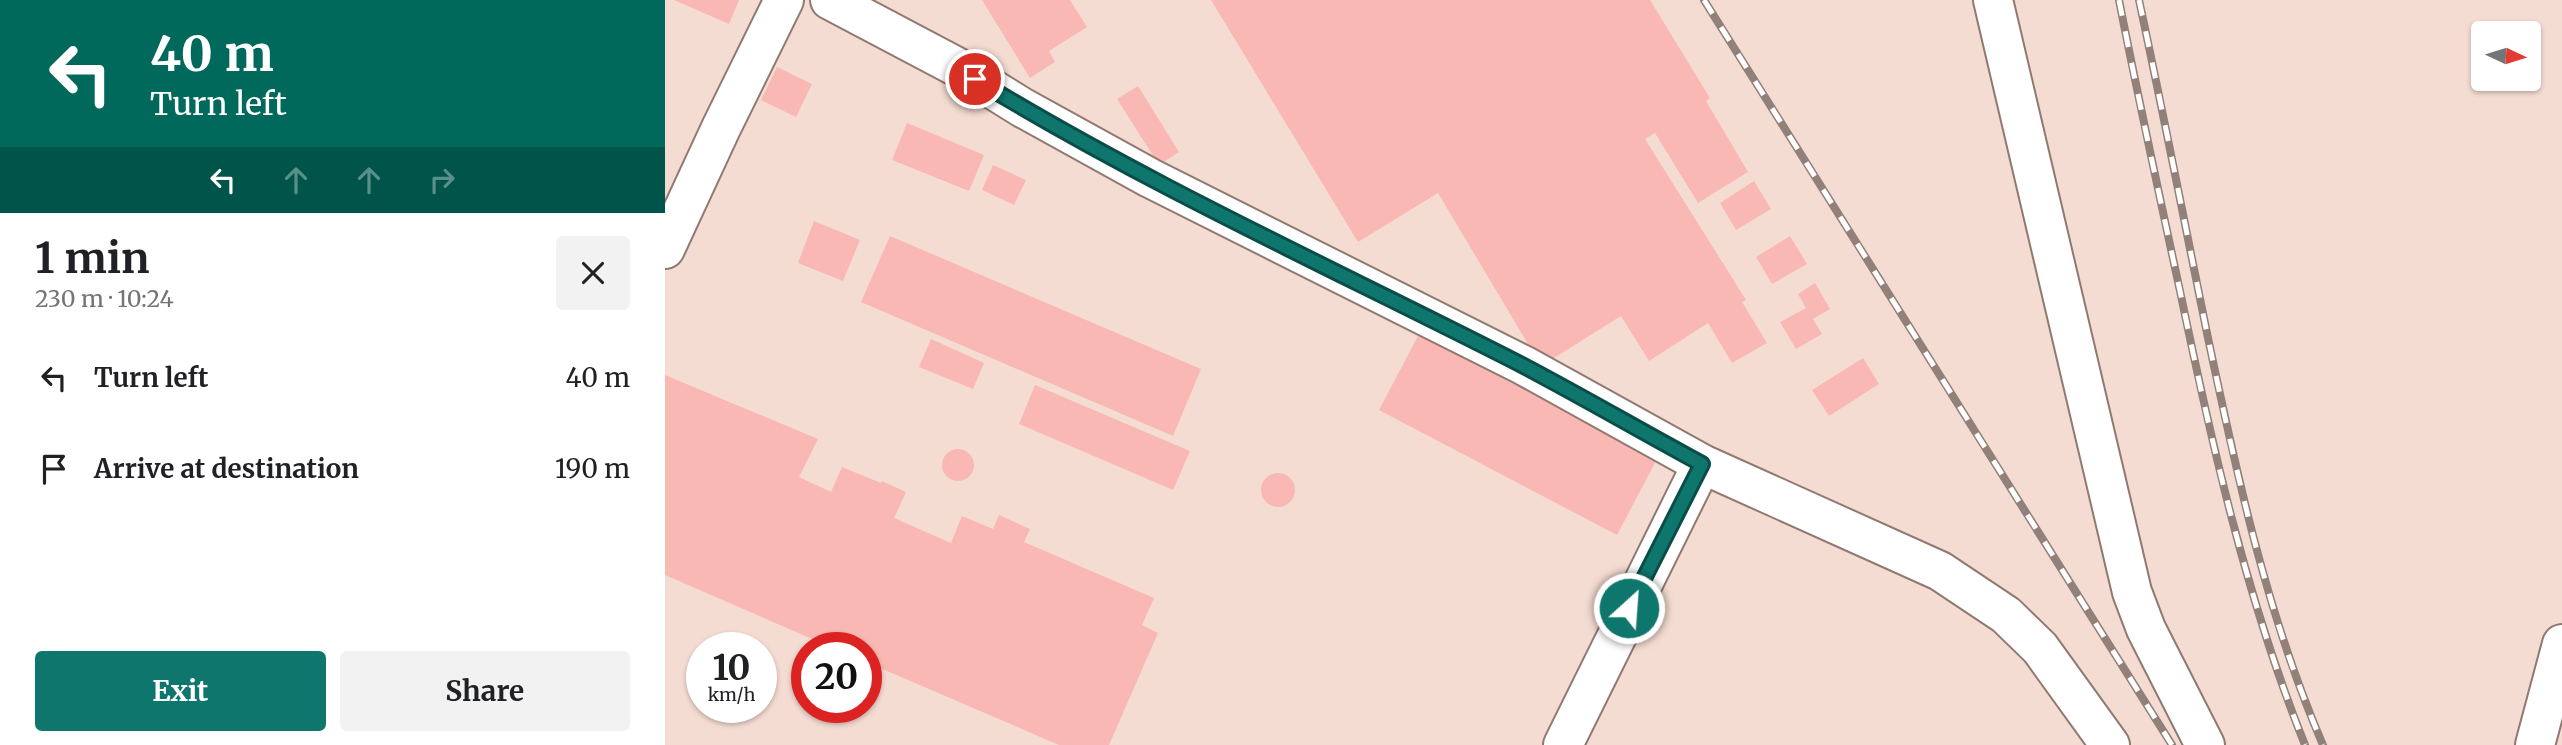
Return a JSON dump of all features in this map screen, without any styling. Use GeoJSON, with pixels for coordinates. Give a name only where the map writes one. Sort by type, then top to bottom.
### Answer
{"type":"FeatureCollection","features":[{"type":"Feature","properties":{"kind":"street"},"geometry":{"type":"LineString","coordinates":[[665,248],[784,0]]}},
{"type":"Feature","properties":{"kind":"street"},"geometry":{"type":"LineString","coordinates":[[830,0],[957,67],[1023,108],[1150,178],[1523,365],[1702,464],[1940,571],[2006,615],[2041,648],[2110,745]]}},
{"type":"Feature","properties":{"kind":"street"},"geometry":{"type":"LineString","coordinates":[[1993,0],[2132,592],[2145,629],[2205,745]]}},
{"type":"Feature","properties":{"kind":"street"},"geometry":{"type":"LineString","coordinates":[[1563,745],[1702,464]]}},
{"type":"Feature","properties":{"kind":"street"},"geometry":{"type":"LineString","coordinates":[[2535,745],[2562,644]]}},
{"type":"Feature","properties":{"kind":"building"},"geometry":{"type":"Polygon","coordinates":[[[674,0],[739,0],[729,24],[674,0]]]}},
{"type":"Feature","properties":{"kind":"building"},"geometry":{"type":"Polygon","coordinates":[[[982,0],[1070,0],[1087,27],[1049,51],[1055,62],[1030,78],[982,0]]]}},
{"type":"Feature","properties":{"kind":"building"},"geometry":{"type":"Polygon","coordinates":[[[1211,0],[1650,0],[1710,98],[1706,101],[1748,172],[1698,203],[1655,133],[1645,139],[1746,300],[1742,302],[1767,343],[1732,363],[1708,323],[1649,361],[1621,316],[1541,366],[1438,193],[1358,242],[1211,0]]]}},
{"type":"Feature","properties":{"kind":"building"},"geometry":{"type":"Polygon","coordinates":[[[777,67],[812,84],[796,117],[761,100],[777,67]]]}},
{"type":"Feature","properties":{"kind":"building"},"geometry":{"type":"Polygon","coordinates":[[[1138,86],[1179,152],[1159,165],[1117,99],[1138,86]]]}},
{"type":"Feature","properties":{"kind":"building"},"geometry":{"type":"Polygon","coordinates":[[[907,123],[984,155],[969,191],[892,160],[907,123]]]}},
{"type":"Feature","properties":{"kind":"building"},"geometry":{"type":"Polygon","coordinates":[[[993,165],[1026,180],[1014,205],[982,190],[993,165]]]}},
{"type":"Feature","properties":{"kind":"building"},"geometry":{"type":"Polygon","coordinates":[[[1754,181],[1771,209],[1736,230],[1720,203],[1754,181]]]}},
{"type":"Feature","properties":{"kind":"building"},"geometry":{"type":"Polygon","coordinates":[[[814,221],[860,240],[843,281],[798,263],[814,221]]]}},
{"type":"Feature","properties":{"kind":"building"},"geometry":{"type":"Polygon","coordinates":[[[890,236],[1201,369],[1173,436],[861,302],[890,236]]]}},
{"type":"Feature","properties":{"kind":"building"},"geometry":{"type":"Polygon","coordinates":[[[1790,236],[1807,264],[1772,284],[1756,257],[1790,236]]]}},
{"type":"Feature","properties":{"kind":"building"},"geometry":{"type":"Polygon","coordinates":[[[1815,283],[1830,309],[1813,319],[1822,334],[1796,349],[1780,322],[1806,308],[1798,294],[1815,283]]]}},
{"type":"Feature","properties":{"kind":"building"},"geometry":{"type":"Polygon","coordinates":[[[1419,334],[1657,459],[1617,535],[1379,410],[1419,334]]]}},
{"type":"Feature","properties":{"kind":"building"},"geometry":{"type":"Polygon","coordinates":[[[931,339],[984,363],[973,389],[919,367],[931,339]]]}},
{"type":"Feature","properties":{"kind":"building"},"geometry":{"type":"Polygon","coordinates":[[[1863,358],[1879,384],[1829,416],[1812,390],[1863,358]]]}},
{"type":"Feature","properties":{"kind":"building"},"geometry":{"type":"Polygon","coordinates":[[[665,375],[818,439],[799,477],[831,492],[842,467],[881,483],[882,481],[906,492],[894,518],[951,543],[962,516],[993,529],[999,515],[1030,529],[1024,542],[1154,598],[1142,625],[1158,633],[1109,745],[1059,745],[882,669],[882,632],[796,632],[665,575],[665,375]]]}},
{"type":"Feature","properties":{"kind":"building"},"geometry":{"type":"Polygon","coordinates":[[[1035,385],[1190,451],[1173,490],[1019,424],[1035,385]]]}},
{"type":"Feature","properties":{"kind":"building"},"geometry":{"type":"Polygon","coordinates":[[[958,449],[969,454],[974,465],[969,476],[958,481],[947,476],[942,465],[947,454],[958,449]]]}},
{"type":"Feature","properties":{"kind":"building"},"geometry":{"type":"Polygon","coordinates":[[[1278,473],[1290,478],[1295,490],[1290,502],[1278,507],[1266,502],[1261,490],[1266,478],[1278,473]]]}},
{"type":"Feature","properties":{"kind":"railway"},"geometry":{"type":"LineString","coordinates":[[1704,0],[2172,745]]}},
{"type":"Feature","properties":{"kind":"railway"},"geometry":{"type":"LineString","coordinates":[[2119,0],[2192,349],[2232,521],[2265,634],[2305,745]]}},
{"type":"Feature","properties":{"kind":"railway"},"geometry":{"type":"LineString","coordinates":[[2139,0],[2242,493],[2285,646],[2323,745]]}},
{"type":"Feature","properties":{"kind":"route"},"geometry":{"type":"LineString","coordinates":[[975,79],[1150,178],[1523,365],[1702,464],[1629,608]]}}]}
